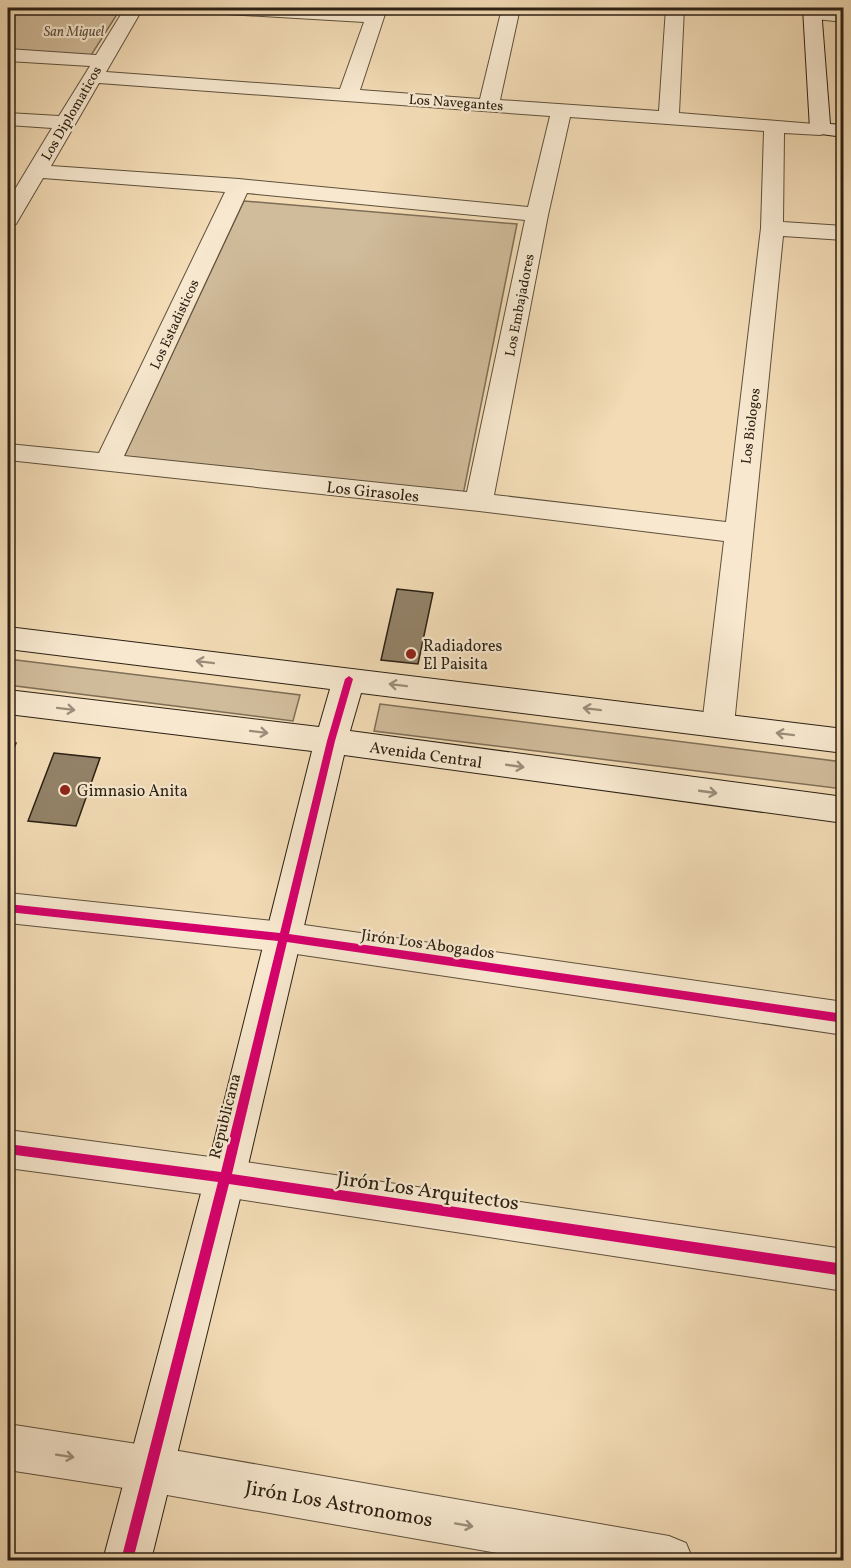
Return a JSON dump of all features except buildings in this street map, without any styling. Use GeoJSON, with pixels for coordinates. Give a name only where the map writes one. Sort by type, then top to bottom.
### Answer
{"type":"FeatureCollection","features":[{"type":"Feature","properties":{"kind":"street","name":"Los Diplomaticos"},"geometry":{"type":"LineString","coordinates":[[8,219],[15,196],[37,171],[134,8]]}},
{"type":"Feature","properties":{"kind":"street"},"geometry":{"type":"LineString","coordinates":[[226,8],[376,12],[348,95]]}},
{"type":"Feature","properties":{"kind":"street"},"geometry":{"type":"LineString","coordinates":[[489,104],[511,8]]}},
{"type":"Feature","properties":{"kind":"street"},"geometry":{"type":"LineString","coordinates":[[669,118],[675,8]]}},
{"type":"Feature","properties":{"kind":"street"},"geometry":{"type":"LineString","coordinates":[[820,129],[827,97],[813,11],[843,16]]}},
{"type":"Feature","properties":{"kind":"street","name":"Los Navegantes"},"geometry":{"type":"LineString","coordinates":[[8,55],[96,69],[348,95],[843,131]]}},
{"type":"Feature","properties":{"kind":"street","name":"Los Embajadores"},"geometry":{"type":"LineString","coordinates":[[479,502],[537,215],[562,109]]}},
{"type":"Feature","properties":{"kind":"street"},"geometry":{"type":"LineString","coordinates":[[8,119],[65,123]]}},
{"type":"Feature","properties":{"kind":"street","name":"Los Biologos"},"geometry":{"type":"LineString","coordinates":[[718,725],[737,533],[772,228],[774,126]]}},
{"type":"Feature","properties":{"kind":"street"},"geometry":{"type":"LineString","coordinates":[[37,171],[239,186],[537,215]]}},
{"type":"Feature","properties":{"kind":"street","name":"Los Estadisticos"},"geometry":{"type":"LineString","coordinates":[[108,462],[239,186]]}},
{"type":"Feature","properties":{"kind":"street"},"geometry":{"type":"LineString","coordinates":[[772,228],[843,233]]}},
{"type":"Feature","properties":{"kind":"street","name":"Los Girasoles"},"geometry":{"type":"LineString","coordinates":[[8,452],[479,502],[737,533]]}},
{"type":"Feature","properties":{"kind":"street"},"geometry":{"type":"LineString","coordinates":[[8,638],[843,741]]}},
{"type":"Feature","properties":{"kind":"street","name":"Republicana"},"geometry":{"type":"LineString","coordinates":[[127,1560],[225,1178],[331,741],[349,679]]}},
{"type":"Feature","properties":{"kind":"street","name":"Avenida Central"},"geometry":{"type":"LineString","coordinates":[[8,702],[331,741],[843,810]]}},
{"type":"Feature","properties":{"kind":"street","name":"Jirón Los Abogados"},"geometry":{"type":"LineString","coordinates":[[8,908],[283,937],[843,1019]]}},
{"type":"Feature","properties":{"kind":"street","name":"Jirón Los Arquitectos"},"geometry":{"type":"LineString","coordinates":[[8,1149],[225,1178],[843,1270]]}},
{"type":"Feature","properties":{"kind":"street","name":"Jirón Los Astronomos"},"geometry":{"type":"LineString","coordinates":[[8,1447],[150,1469],[669,1560]]}},
{"type":"Feature","properties":{"kind":"green space","name":"San Miguel"},"geometry":{"type":"Polygon","coordinates":[[[8,8],[121,8],[90,57],[8,51],[8,8]]]}},
{"type":"Feature","properties":{"kind":"green space"},"geometry":{"type":"Polygon","coordinates":[[[244,201],[517,224],[463,495],[123,459],[244,201]]]}},
{"type":"Feature","properties":{"kind":"green space"},"geometry":{"type":"Polygon","coordinates":[[[8,659],[300,695],[293,721],[8,685],[8,659]]]}},
{"type":"Feature","properties":{"kind":"green space"},"geometry":{"type":"Polygon","coordinates":[[[380,704],[843,762],[843,789],[374,731],[380,704]]]}},
{"type":"Feature","properties":{"kind":"cycle path"},"geometry":{"type":"LineString","coordinates":[[127,1560],[225,1178],[331,741],[349,679]]}},
{"type":"Feature","properties":{"kind":"cycle path"},"geometry":{"type":"LineString","coordinates":[[8,908],[283,937],[844,1019]]}},
{"type":"Feature","properties":{"kind":"cycle path"},"geometry":{"type":"LineString","coordinates":[[8,1149],[225,1178],[844,1270]]}},
{"type":"Feature","properties":{"kind":"place","name":"Radiadores El Paisita"},"geometry":{"type":"Point","coordinates":[411,654]}},
{"type":"Feature","properties":{"kind":"place","name":"Gimnasio Anita"},"geometry":{"type":"Point","coordinates":[65,790]}}]}
